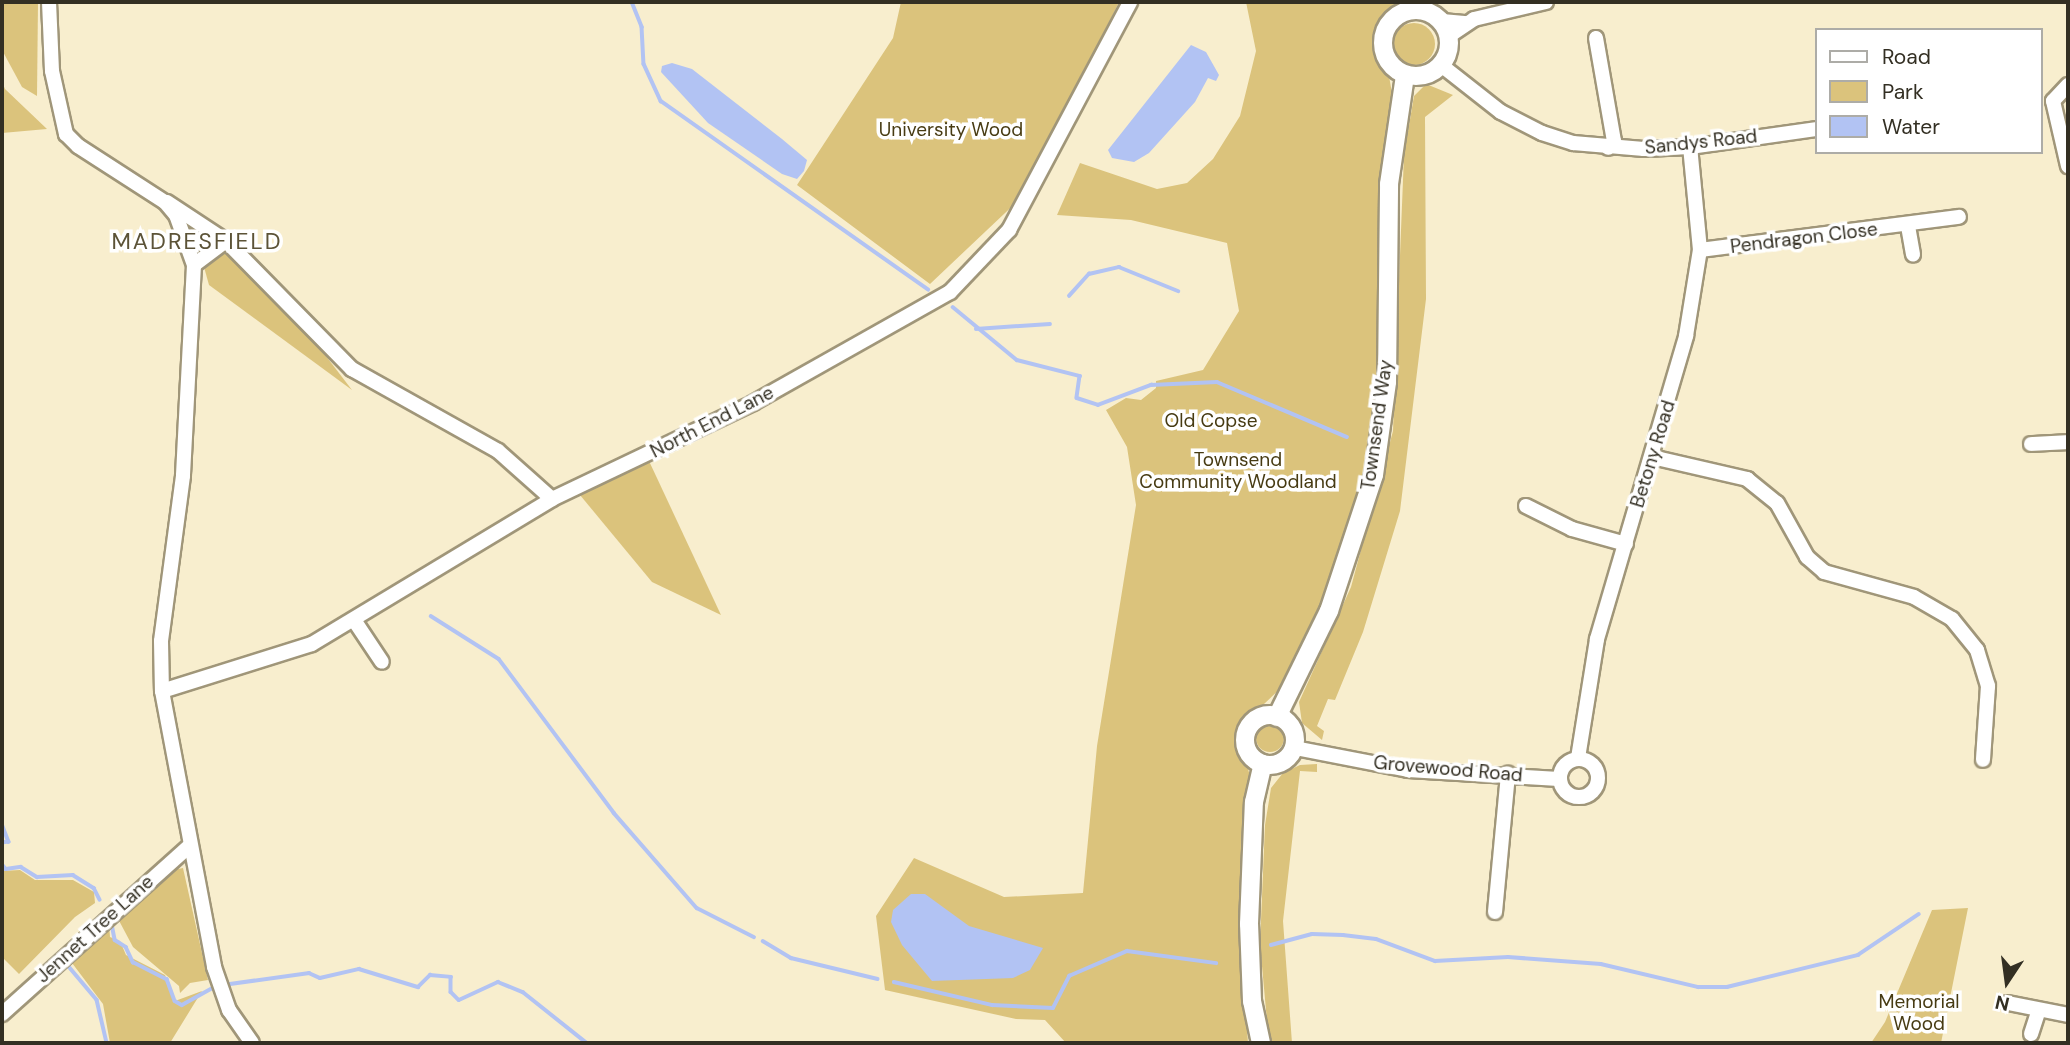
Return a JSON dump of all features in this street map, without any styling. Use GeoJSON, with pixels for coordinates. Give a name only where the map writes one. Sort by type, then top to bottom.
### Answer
{"type":"FeatureCollection","features":[{"type":"Feature","properties":{"kind":"main road"},"geometry":{"type":"LineString","coordinates":[[1413,6],[1428,12],[1445,29],[1449,52],[1431,74],[1405,75],[1387,61],[1382,39],[1392,19],[1413,6]]}},
{"type":"Feature","properties":{"kind":"main road","name":"Townsend Way"},"geometry":{"type":"LineString","coordinates":[[1277,717],[1329,611],[1355,544],[1374,475],[1387,382],[1389,184],[1405,75]]}},
{"type":"Feature","properties":{"kind":"main road"},"geometry":{"type":"LineString","coordinates":[[1277,717],[1292,727],[1295,748],[1284,761],[1263,764],[1253,758],[1245,738],[1256,719],[1277,717]]}},
{"type":"Feature","properties":{"kind":"main road"},"geometry":{"type":"LineString","coordinates":[[1261,1043],[1252,1001],[1249,924],[1254,802],[1263,764]]}},
{"type":"Feature","properties":{"kind":"street"},"geometry":{"type":"LineString","coordinates":[[48,2],[51,71],[66,134],[78,146],[165,202],[184,209],[226,241],[352,369],[498,451],[552,499]]}},
{"type":"Feature","properties":{"kind":"street","name":"North End Lane"},"geometry":{"type":"LineString","coordinates":[[162,691],[312,645],[445,560],[552,499],[753,403],[950,292],[1009,230],[1130,2]]}},
{"type":"Feature","properties":{"kind":"street"},"geometry":{"type":"LineString","coordinates":[[1445,29],[1546,2]]}},
{"type":"Feature","properties":{"kind":"street"},"geometry":{"type":"LineString","coordinates":[[1596,38],[1614,141],[1608,148]]}},
{"type":"Feature","properties":{"kind":"street","name":"Sandys Road"},"geometry":{"type":"LineString","coordinates":[[1441,65],[1501,112],[1542,134],[1608,148],[1690,147],[1814,129]]}},
{"type":"Feature","properties":{"kind":"street"},"geometry":{"type":"LineString","coordinates":[[2068,85],[2047,100],[2068,166]]}},
{"type":"Feature","properties":{"kind":"street","name":"Betony Road"},"geometry":{"type":"LineString","coordinates":[[1578,758],[1597,639],[1679,369],[1700,250],[1690,147]]}},
{"type":"Feature","properties":{"kind":"street"},"geometry":{"type":"LineString","coordinates":[[165,202],[176,215],[194,265],[179,530],[161,641],[162,691],[189,846],[214,967],[229,1010],[252,1043]]}},
{"type":"Feature","properties":{"kind":"street","name":"Pendragon Close"},"geometry":{"type":"LineString","coordinates":[[1700,250],[1908,226],[1959,217]]}},
{"type":"Feature","properties":{"kind":"street"},"geometry":{"type":"LineString","coordinates":[[1908,226],[1913,256]]}},
{"type":"Feature","properties":{"kind":"street"},"geometry":{"type":"LineString","coordinates":[[194,265],[226,241]]}},
{"type":"Feature","properties":{"kind":"street"},"geometry":{"type":"LineString","coordinates":[[2031,444],[2068,442]]}},
{"type":"Feature","properties":{"kind":"street"},"geometry":{"type":"LineString","coordinates":[[1652,457],[1747,479],[1777,503],[1807,557],[1824,572],[1914,597],[1952,619],[1977,650],[1988,686],[1983,760]]}},
{"type":"Feature","properties":{"kind":"street"},"geometry":{"type":"LineString","coordinates":[[1526,506],[1572,529],[1626,544]]}},
{"type":"Feature","properties":{"kind":"street"},"geometry":{"type":"LineString","coordinates":[[354,620],[382,662]]}},
{"type":"Feature","properties":{"kind":"street","name":"Grovewood Road"},"geometry":{"type":"LineString","coordinates":[[1295,748],[1408,769],[1559,779]]}},
{"type":"Feature","properties":{"kind":"street"},"geometry":{"type":"LineString","coordinates":[[1578,758],[1594,765],[1598,781],[1594,790],[1573,797],[1559,779],[1568,761],[1578,758]]}},
{"type":"Feature","properties":{"kind":"street"},"geometry":{"type":"LineString","coordinates":[[1495,912],[1508,774]]}},
{"type":"Feature","properties":{"kind":"street","name":"Jennet Tree Lane"},"geometry":{"type":"LineString","coordinates":[[2,1014],[189,846]]}},
{"type":"Feature","properties":{"kind":"street"},"geometry":{"type":"LineString","coordinates":[[2008,1003],[2068,1015]]}},
{"type":"Feature","properties":{"kind":"street"},"geometry":{"type":"LineString","coordinates":[[2031,1034],[2039,1010]]}},
{"type":"Feature","properties":{"kind":"green space"},"geometry":{"type":"Polygon","coordinates":[[[2,2],[38,2],[37,96],[22,87],[2,50],[2,2]]]}},
{"type":"Feature","properties":{"kind":"green space","name":"University Wood"},"geometry":{"type":"Polygon","coordinates":[[[901,2],[1119,2],[1025,194],[930,284],[797,185],[893,38],[901,2]]]}},
{"type":"Feature","properties":{"kind":"green space","name":"Townsend Community Woodland"},"geometry":{"type":"Polygon","coordinates":[[[1246,2],[1401,2],[1379,29],[1376,52],[1389,76],[1393,99],[1383,181],[1376,402],[1371,438],[1354,512],[1311,629],[1282,687],[1248,719],[1240,739],[1251,780],[1239,913],[1248,1043],[1066,1043],[1045,1020],[1016,1019],[885,990],[876,916],[914,858],[1004,897],[1083,893],[1097,746],[1136,505],[1127,447],[1106,410],[1126,398],[1141,400],[1156,388],[1156,381],[1203,370],[1239,311],[1227,243],[1131,220],[1057,215],[1080,163],[1157,189],[1187,183],[1213,159],[1240,116],[1256,51],[1246,2]]]}},
{"type":"Feature","properties":{"kind":"green space"},"geometry":{"type":"Polygon","coordinates":[[[1414,23],[1429,29],[1435,44],[1429,59],[1414,65],[1399,59],[1393,44],[1399,29],[1414,23]]]}},
{"type":"Feature","properties":{"kind":"green space"},"geometry":{"type":"Polygon","coordinates":[[[2,82],[5,89],[47,129],[2,133],[2,82]]]}},
{"type":"Feature","properties":{"kind":"green space"},"geometry":{"type":"Polygon","coordinates":[[[1426,84],[1453,95],[1425,117],[1426,299],[1400,511],[1363,632],[1335,700],[1328,699],[1317,726],[1324,731],[1322,740],[1302,723],[1299,702],[1351,587],[1393,431],[1404,155],[1414,96],[1426,84]]]}},
{"type":"Feature","properties":{"kind":"green space"},"geometry":{"type":"Polygon","coordinates":[[[225,253],[309,334],[352,390],[209,285],[204,267],[225,253]]]}},
{"type":"Feature","properties":{"kind":"green space"},"geometry":{"type":"Polygon","coordinates":[[[649,461],[721,615],[652,582],[580,495],[649,461]]]}},
{"type":"Feature","properties":{"kind":"green space"},"geometry":{"type":"Polygon","coordinates":[[[1270,724],[1280,728],[1284,738],[1280,748],[1270,752],[1260,748],[1256,738],[1260,728],[1270,724]]]}},
{"type":"Feature","properties":{"kind":"green space"},"geometry":{"type":"Polygon","coordinates":[[[1317,764],[1317,772],[1300,771],[1283,921],[1292,1043],[1269,1043],[1260,944],[1265,825],[1271,788],[1283,773],[1300,765],[1317,764]]]}},
{"type":"Feature","properties":{"kind":"green space"},"geometry":{"type":"Polygon","coordinates":[[[183,868],[208,980],[190,983],[180,993],[179,986],[133,947],[116,915],[168,871],[183,868]]]}},
{"type":"Feature","properties":{"kind":"green space"},"geometry":{"type":"Polygon","coordinates":[[[20,870],[35,880],[73,880],[94,892],[95,903],[75,917],[19,974],[2,957],[2,871],[20,870]]]}},
{"type":"Feature","properties":{"kind":"green space","name":"Memorial Wood"},"geometry":{"type":"Polygon","coordinates":[[[1968,908],[1941,1043],[1871,1043],[1885,1022],[1932,910],[1968,908]]]}},
{"type":"Feature","properties":{"kind":"green space"},"geometry":{"type":"Polygon","coordinates":[[[109,924],[110,937],[120,941],[126,955],[165,975],[175,1001],[202,991],[170,1043],[110,1043],[103,1004],[69,959],[109,924]]]}},
{"type":"Feature","properties":{"kind":"water"},"geometry":{"type":"Polygon","coordinates":[[[1191,45],[1206,52],[1219,75],[1216,81],[1208,78],[1195,102],[1149,153],[1134,162],[1112,158],[1108,150],[1191,45]]]}},
{"type":"Feature","properties":{"kind":"water"},"geometry":{"type":"Polygon","coordinates":[[[672,63],[692,69],[782,139],[807,160],[804,171],[797,179],[782,174],[708,123],[661,72],[662,66],[672,63]]]}},
{"type":"Feature","properties":{"kind":"water"},"geometry":{"type":"Polygon","coordinates":[[[911,894],[925,894],[969,926],[1043,948],[1030,970],[1013,978],[932,981],[902,945],[891,922],[893,910],[911,894]]]}},
{"type":"Feature","properties":{"kind":"waterway"},"geometry":{"type":"LineString","coordinates":[[632,2],[642,27],[644,64],[661,101],[928,289]]}},
{"type":"Feature","properties":{"kind":"waterway"},"geometry":{"type":"LineString","coordinates":[[1069,296],[1089,274],[1119,267],[1178,291]]}},
{"type":"Feature","properties":{"kind":"waterway"},"geometry":{"type":"LineString","coordinates":[[953,307],[1017,360],[1080,376],[1077,398],[1098,405],[1151,385],[1217,382],[1347,437]]}},
{"type":"Feature","properties":{"kind":"waterway"},"geometry":{"type":"LineString","coordinates":[[976,329],[1050,324]]}},
{"type":"Feature","properties":{"kind":"waterway"},"geometry":{"type":"LineString","coordinates":[[431,616],[499,659],[614,813],[697,908],[754,937]]}},
{"type":"Feature","properties":{"kind":"waterway"},"geometry":{"type":"LineString","coordinates":[[2,824],[9,842],[2,843]]}},
{"type":"Feature","properties":{"kind":"waterway"},"geometry":{"type":"LineString","coordinates":[[2,864],[6,869],[21,867],[37,877],[73,875],[94,888],[100,900]]}},
{"type":"Feature","properties":{"kind":"waterway"},"geometry":{"type":"LineString","coordinates":[[1271,945],[1312,934],[1343,935],[1376,939],[1435,961],[1508,957],[1601,964],[1698,987],[1727,987],[1858,955],[1919,914]]}},
{"type":"Feature","properties":{"kind":"waterway"},"geometry":{"type":"LineString","coordinates":[[112,924],[115,940],[126,947],[133,962],[167,979],[175,1001],[182,1005],[215,987]]}},
{"type":"Feature","properties":{"kind":"waterway"},"geometry":{"type":"LineString","coordinates":[[763,941],[791,958],[878,979]]}},
{"type":"Feature","properties":{"kind":"waterway"},"geometry":{"type":"LineString","coordinates":[[894,982],[992,1005],[1053,1008],[1069,976],[1127,951],[1216,963]]}},
{"type":"Feature","properties":{"kind":"waterway"},"geometry":{"type":"LineString","coordinates":[[66,963],[97,1000],[107,1043]]}},
{"type":"Feature","properties":{"kind":"waterway"},"geometry":{"type":"LineString","coordinates":[[223,985],[309,973],[320,978],[359,969],[418,987],[430,975],[451,977],[451,992],[459,1000],[498,982],[523,992],[587,1043]]}},
{"type":"Feature","properties":{"kind":"district","name":"MADRESFIELD"},"geometry":{"type":"Point","coordinates":[197,241]}},
{"type":"Feature","properties":{"kind":"park label","name":"Old Copse"},"geometry":{"type":"Point","coordinates":[1211,421]}}]}
